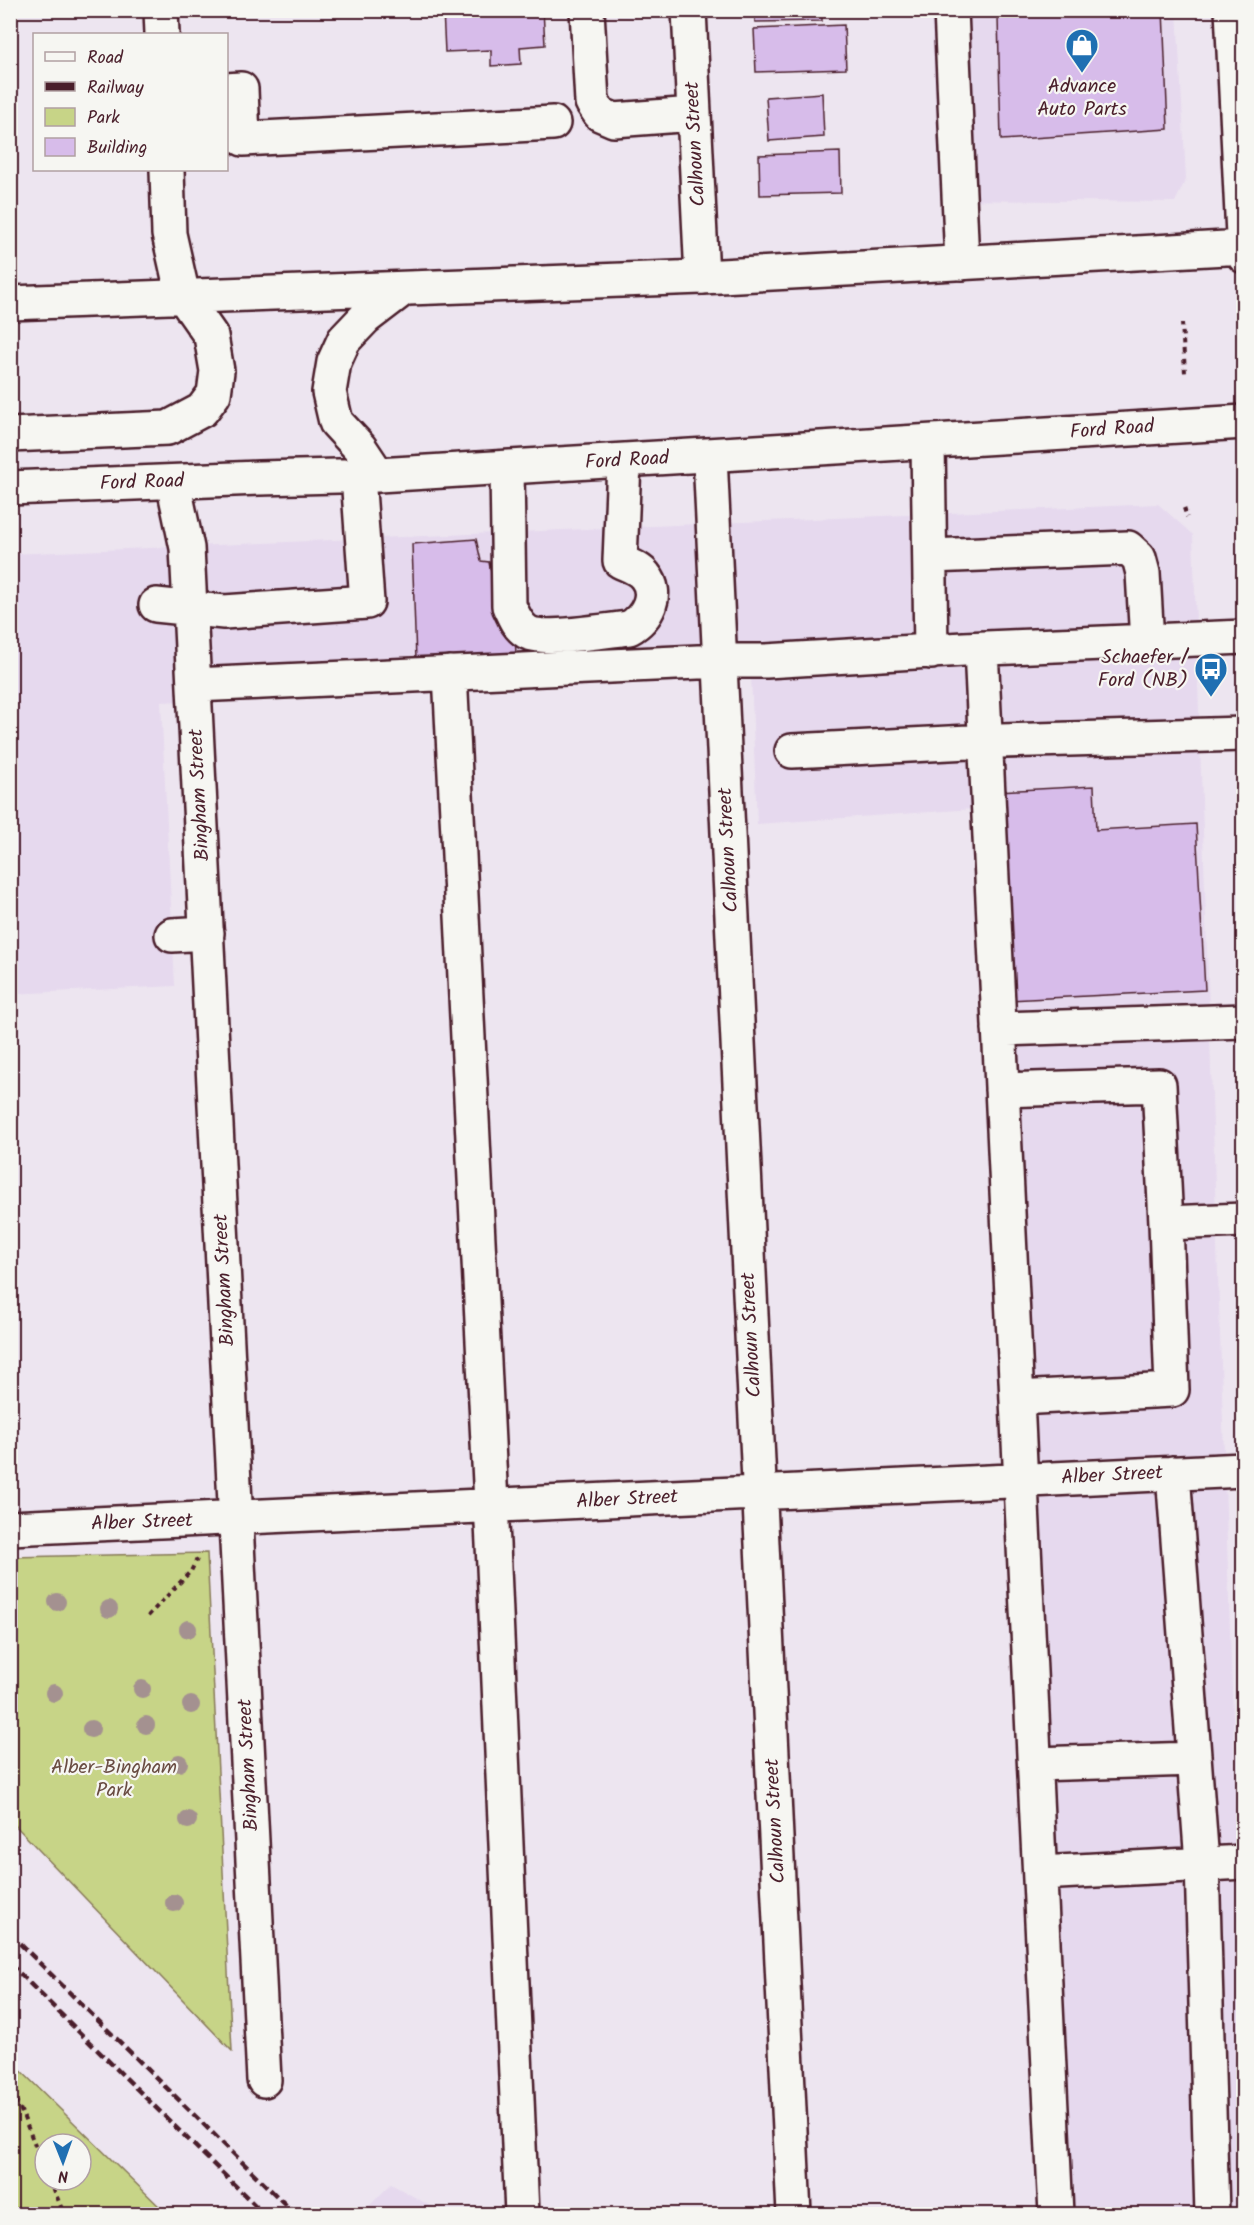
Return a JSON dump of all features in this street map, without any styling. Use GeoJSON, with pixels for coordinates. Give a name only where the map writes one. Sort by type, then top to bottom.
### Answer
{"type":"FeatureCollection","features":[{"type":"Feature","properties":{"kind":"street"},"geometry":{"type":"LineString","coordinates":[[161,10],[162,33]]}},
{"type":"Feature","properties":{"kind":"street"},"geometry":{"type":"LineString","coordinates":[[587,10],[591,102],[600,114],[614,120],[694,114]]}},
{"type":"Feature","properties":{"kind":"street","name":"Calhoun Street"},"geometry":{"type":"LineString","coordinates":[[689,10],[702,277]]}},
{"type":"Feature","properties":{"kind":"street"},"geometry":{"type":"LineString","coordinates":[[951,10],[962,263]]}},
{"type":"Feature","properties":{"kind":"street"},"geometry":{"type":"LineString","coordinates":[[1232,10],[1244,256]]}},
{"type":"Feature","properties":{"kind":"street"},"geometry":{"type":"LineString","coordinates":[[228,90],[241,89],[243,139],[553,123]]}},
{"type":"Feature","properties":{"kind":"street"},"geometry":{"type":"LineString","coordinates":[[10,435],[168,428],[202,410],[214,394],[217,370],[211,336],[183,296],[169,234],[167,171]]}},
{"type":"Feature","properties":{"kind":"street"},"geometry":{"type":"LineString","coordinates":[[10,303],[702,277],[1243,247]]}},
{"type":"Feature","properties":{"kind":"street"},"geometry":{"type":"LineString","coordinates":[[156,605],[224,612],[367,602],[368,476],[360,448],[336,422],[329,392],[334,362],[344,340],[365,318],[404,289]]}},
{"type":"Feature","properties":{"kind":"street","name":"Ford Road"},"geometry":{"type":"LineString","coordinates":[[10,488],[368,476],[1244,422]]}},
{"type":"Feature","properties":{"kind":"street"},"geometry":{"type":"LineString","coordinates":[[928,442],[931,652]]}},
{"type":"Feature","properties":{"kind":"street","name":"Calhoun Street"},"geometry":{"type":"LineString","coordinates":[[710,456],[794,2214]]}},
{"type":"Feature","properties":{"kind":"street"},"geometry":{"type":"LineString","coordinates":[[507,468],[509,606],[519,626],[529,634],[547,636],[629,628],[639,622],[649,607],[652,591],[645,575],[620,561],[624,462]]}},
{"type":"Feature","properties":{"kind":"street","name":"Bingham Street"},"geometry":{"type":"LineString","coordinates":[[173,482],[188,548],[264,2080]]}},
{"type":"Feature","properties":{"kind":"street"},"geometry":{"type":"LineString","coordinates":[[930,556],[1128,548],[1139,558],[1143,573],[1147,642]]}},
{"type":"Feature","properties":{"kind":"street"},"geometry":{"type":"LineString","coordinates":[[195,685],[720,661],[766,661],[1244,637]]}},
{"type":"Feature","properties":{"kind":"street"},"geometry":{"type":"LineString","coordinates":[[981,649],[1056,2214]]}},
{"type":"Feature","properties":{"kind":"street"},"geometry":{"type":"LineString","coordinates":[[450,673],[491,1506],[522,2214]]}},
{"type":"Feature","properties":{"kind":"street"},"geometry":{"type":"LineString","coordinates":[[792,751],[1244,734]]}},
{"type":"Feature","properties":{"kind":"street"},"geometry":{"type":"LineString","coordinates":[[172,935],[207,933]]}},
{"type":"Feature","properties":{"kind":"street"},"geometry":{"type":"LineString","coordinates":[[999,1029],[1244,1021]]}},
{"type":"Feature","properties":{"kind":"street"},"geometry":{"type":"LineString","coordinates":[[1002,1090],[1159,1085],[1166,1223],[1172,1390],[1017,1398]]}},
{"type":"Feature","properties":{"kind":"street"},"geometry":{"type":"LineString","coordinates":[[1166,1223],[1244,1221]]}},
{"type":"Feature","properties":{"kind":"street","name":"Alber Street"},"geometry":{"type":"LineString","coordinates":[[10,1528],[1244,1470]]}},
{"type":"Feature","properties":{"kind":"street"},"geometry":{"type":"LineString","coordinates":[[1173,1473],[1202,1863],[1212,2214]]}},
{"type":"Feature","properties":{"kind":"street"},"geometry":{"type":"LineString","coordinates":[[1035,1764],[1194,1759]]}},
{"type":"Feature","properties":{"kind":"street"},"geometry":{"type":"LineString","coordinates":[[1040,1872],[1244,1862]]}},
{"type":"Feature","properties":{"kind":"path"},"geometry":{"type":"LineString","coordinates":[[1096,10],[1117,10]]}},
{"type":"Feature","properties":{"kind":"path"},"geometry":{"type":"LineString","coordinates":[[1182,322],[1185,372]]}},
{"type":"Feature","properties":{"kind":"path"},"geometry":{"type":"LineString","coordinates":[[1184,508],[1187,517]]}},
{"type":"Feature","properties":{"kind":"path"},"geometry":{"type":"LineString","coordinates":[[148,1616],[191,1571],[197,1559]]}},
{"type":"Feature","properties":{"kind":"path"},"geometry":{"type":"LineString","coordinates":[[10,2094],[19,2106],[33,2140]]}},
{"type":"Feature","properties":{"kind":"path"},"geometry":{"type":"LineString","coordinates":[[55,2192],[64,2214]]}},
{"type":"Feature","properties":{"kind":"shaded area"},"geometry":{"type":"Polygon","coordinates":[[[931,11],[1177,11],[1186,179],[1175,202],[940,200],[931,11]]]}},
{"type":"Feature","properties":{"kind":"shaded area"},"geometry":{"type":"Polygon","coordinates":[[[1158,504],[1193,535],[1236,1808],[1243,1943],[1243,2214],[1066,2214],[988,808],[757,824],[751,675],[161,702],[175,986],[11,994],[11,554],[1158,504]]]}},
{"type":"Feature","properties":{"kind":"shaded area"},"geometry":{"type":"Polygon","coordinates":[[[391,2184],[445,2214],[361,2214],[391,2184]]]}},
{"type":"Feature","properties":{"kind":"green space","name":"Alber-Bingham Park"},"geometry":{"type":"Polygon","coordinates":[[[207,1553],[232,2051],[11,1821],[11,1557],[207,1553]]]}},
{"type":"Feature","properties":{"kind":"green space"},"geometry":{"type":"Polygon","coordinates":[[[11,2061],[83,2132],[33,2132],[33,2192],[93,2192],[93,2141],[167,2214],[11,2214],[11,2061]]]}},
{"type":"Feature","properties":{"kind":"building"},"geometry":{"type":"Polygon","coordinates":[[[443,10],[543,10],[545,45],[520,47],[521,64],[491,66],[491,50],[445,52],[443,10]]]}},
{"type":"Feature","properties":{"kind":"building"},"geometry":{"type":"Polygon","coordinates":[[[755,10],[822,10],[822,21],[755,22],[755,10]]]}},
{"type":"Feature","properties":{"kind":"building","name":"Advance Auto Parts"},"geometry":{"type":"Polygon","coordinates":[[[1163,10],[1168,129],[1001,140],[998,17],[1163,10]]]}},
{"type":"Feature","properties":{"kind":"building"},"geometry":{"type":"Polygon","coordinates":[[[844,25],[846,69],[756,72],[754,29],[844,25]]]}},
{"type":"Feature","properties":{"kind":"building"},"geometry":{"type":"Polygon","coordinates":[[[822,93],[824,137],[769,141],[766,97],[822,93]]]}},
{"type":"Feature","properties":{"kind":"building"},"geometry":{"type":"Polygon","coordinates":[[[840,152],[841,193],[760,195],[759,155],[840,152]]]}},
{"type":"Feature","properties":{"kind":"building"},"geometry":{"type":"Polygon","coordinates":[[[476,539],[481,561],[489,562],[498,612],[515,631],[516,656],[416,660],[412,544],[476,539]]]}},
{"type":"Feature","properties":{"kind":"building"},"geometry":{"type":"Polygon","coordinates":[[[1094,786],[1096,830],[1196,824],[1205,990],[1009,1000],[998,791],[1094,786]]]}},
{"type":"Feature","properties":{"kind":"railway"},"geometry":{"type":"LineString","coordinates":[[10,1934],[295,2214]]}},
{"type":"Feature","properties":{"kind":"railway"},"geometry":{"type":"LineString","coordinates":[[10,1964],[264,2214]]}},
{"type":"Feature","properties":{"kind":"place","name":"Advance Auto Parts"},"geometry":{"type":"Point","coordinates":[1082,74]}},
{"type":"Feature","properties":{"kind":"place","name":"Schaefer / Ford (NB)"},"geometry":{"type":"Point","coordinates":[1211,698]}}]}
